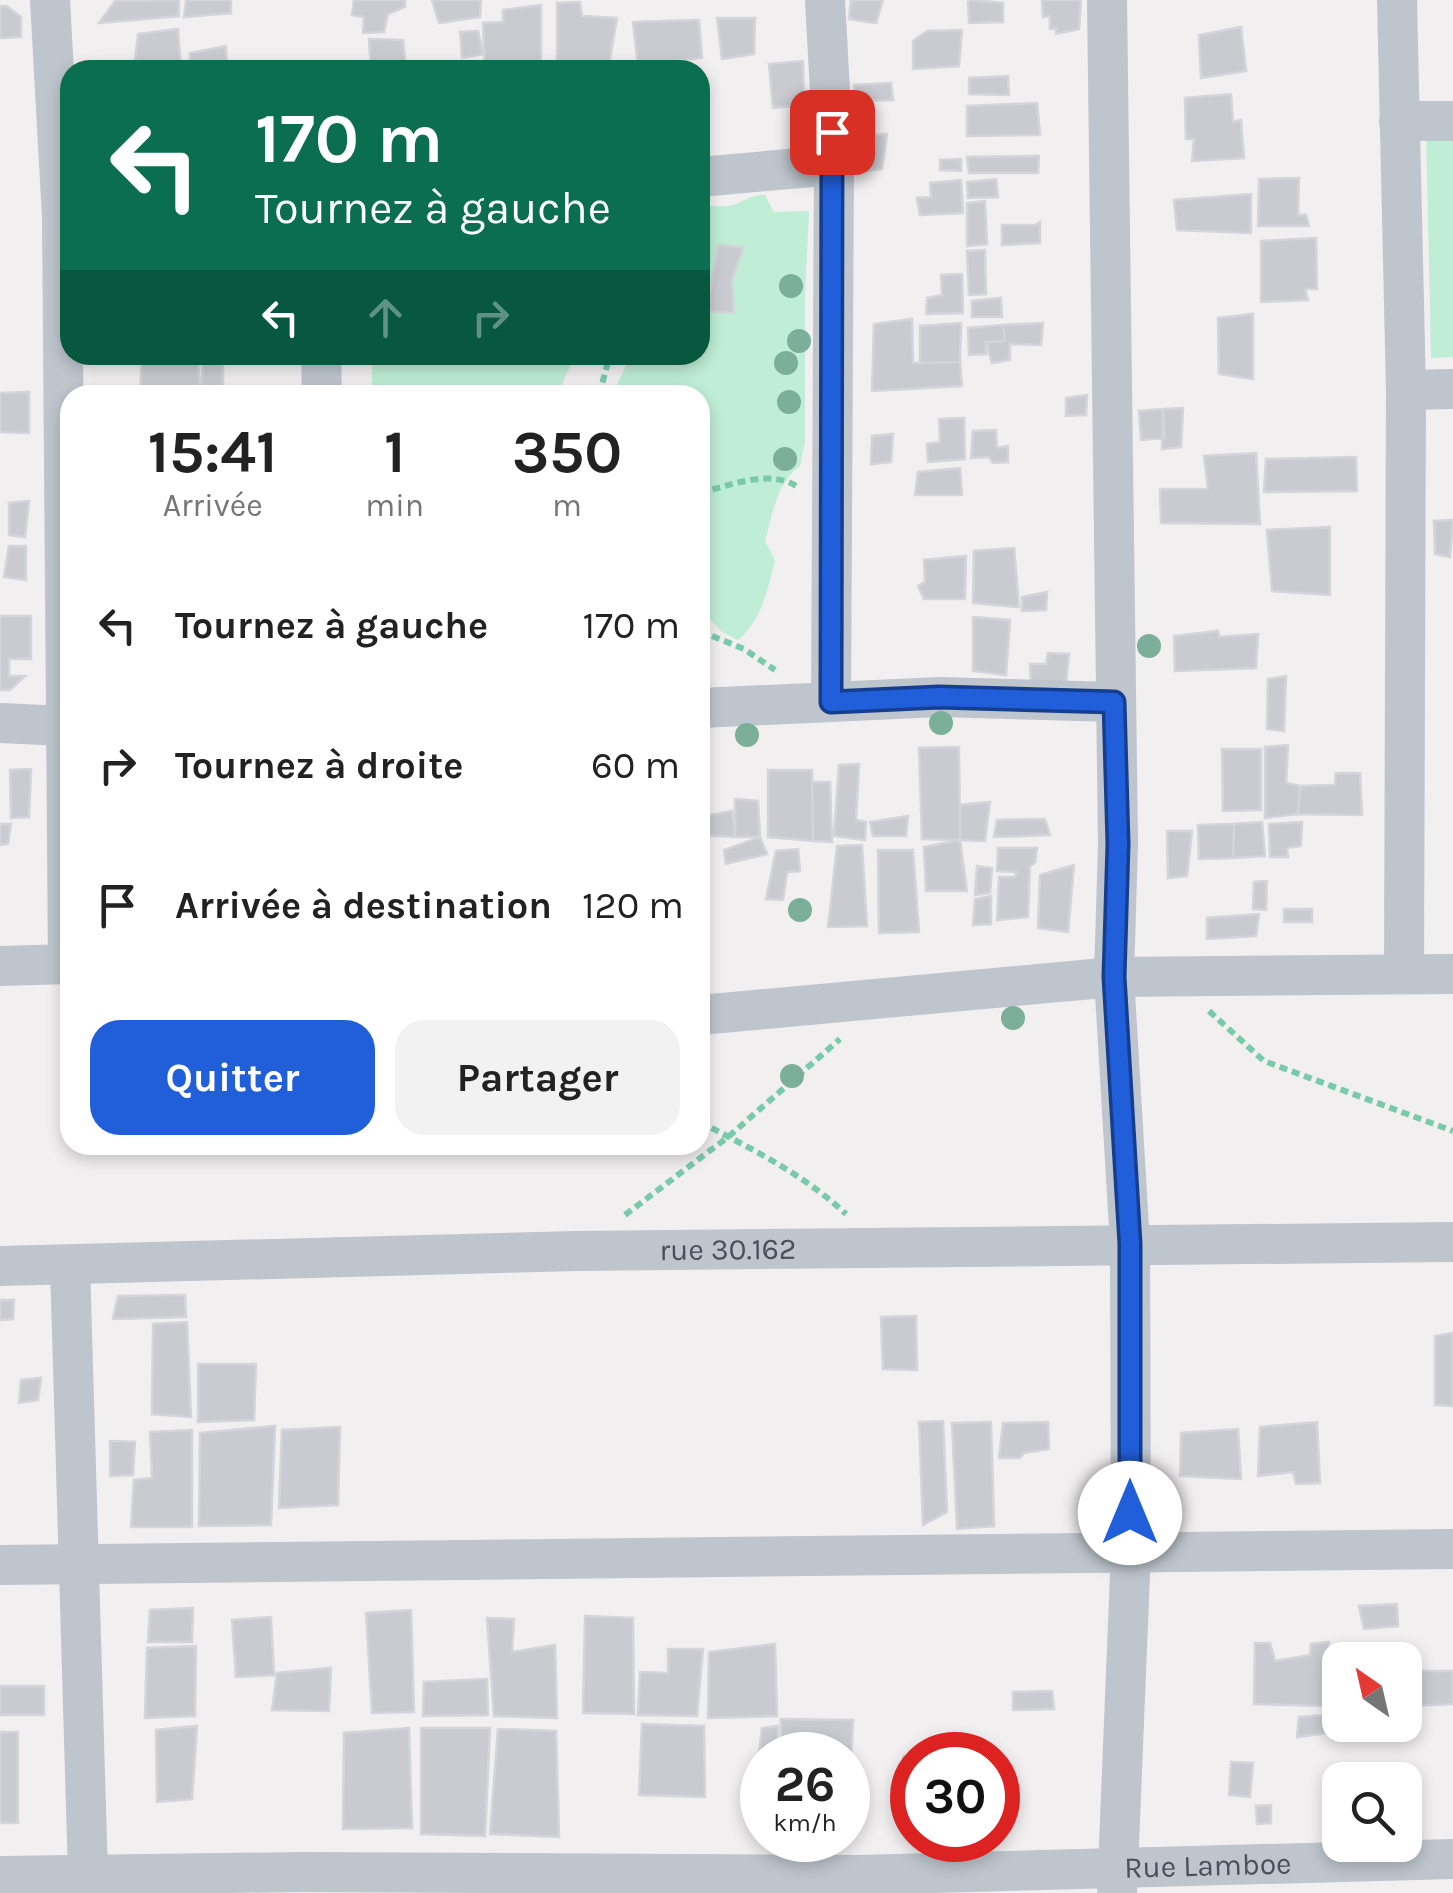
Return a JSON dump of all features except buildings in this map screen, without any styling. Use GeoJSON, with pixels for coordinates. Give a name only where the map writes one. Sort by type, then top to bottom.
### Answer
{"type":"FeatureCollection","features":[{"type":"Feature","properties":{"kind":"street"},"geometry":{"type":"LineString","coordinates":[[50,0],[60,136]]}},
{"type":"Feature","properties":{"kind":"street"},"geometry":{"type":"LineString","coordinates":[[825,0],[834,165],[831,702]]}},
{"type":"Feature","properties":{"kind":"street"},"geometry":{"type":"LineString","coordinates":[[1107,0],[1118,844],[1114,977],[1130,1244],[1131,1551],[1117,1880]]}},
{"type":"Feature","properties":{"kind":"street"},"geometry":{"type":"LineString","coordinates":[[1398,0],[1406,390],[1404,974]]}},
{"type":"Feature","properties":{"kind":"street"},"geometry":{"type":"LineString","coordinates":[[1400,122],[1453,121]]}},
{"type":"Feature","properties":{"kind":"street"},"geometry":{"type":"LineString","coordinates":[[710,176],[834,165]]}},
{"type":"Feature","properties":{"kind":"street"},"geometry":{"type":"LineString","coordinates":[[1406,390],[1453,389]]}},
{"type":"Feature","properties":{"kind":"street"},"geometry":{"type":"LineString","coordinates":[[710,708],[939,697],[1114,702]]}},
{"type":"Feature","properties":{"kind":"street"},"geometry":{"type":"LineString","coordinates":[[0,723],[60,726]]}},
{"type":"Feature","properties":{"kind":"street"},"geometry":{"type":"LineString","coordinates":[[0,966],[60,964]]}},
{"type":"Feature","properties":{"kind":"street"},"geometry":{"type":"LineString","coordinates":[[710,1014],[1114,977],[1453,974]]}},
{"type":"Feature","properties":{"kind":"street","name":"rue 30.162"},"geometry":{"type":"LineString","coordinates":[[0,1266],[576,1252],[1453,1242]]}},
{"type":"Feature","properties":{"kind":"street"},"geometry":{"type":"LineString","coordinates":[[70,1265],[88,1875]]}},
{"type":"Feature","properties":{"kind":"street"},"geometry":{"type":"LineString","coordinates":[[0,1565],[1453,1549]]}},
{"type":"Feature","properties":{"kind":"street","name":"Rue Lamboe"},"geometry":{"type":"LineString","coordinates":[[0,1876],[302,1882],[858,1884],[1395,1876],[1453,1859]]}},
{"type":"Feature","properties":{"kind":"path"},"geometry":{"type":"LineString","coordinates":[[710,491],[775,477],[790,481],[805,492]]}},
{"type":"Feature","properties":{"kind":"path"},"geometry":{"type":"LineString","coordinates":[[1171,976],[1264,1060],[1453,1131]]}},
{"type":"Feature","properties":{"kind":"path"},"geometry":{"type":"LineString","coordinates":[[710,1150],[845,1034]]}},
{"type":"Feature","properties":{"kind":"path"},"geometry":{"type":"LineString","coordinates":[[710,1127],[784,1166],[825,1194],[856,1226],[866,1248]]}},
{"type":"Feature","properties":{"kind":"path"},"geometry":{"type":"LineString","coordinates":[[622,1217],[703,1155]]}},
{"type":"Feature","properties":{"kind":"green space"},"geometry":{"type":"Polygon","coordinates":[[[1426,129],[1453,130],[1453,357],[1431,358],[1426,129]]]}},
{"type":"Feature","properties":{"kind":"green space"},"geometry":{"type":"Polygon","coordinates":[[[765,195],[774,212],[809,211],[805,442],[800,466],[781,490],[770,521],[765,541],[775,561],[766,594],[753,623],[738,640],[722,632],[710,619],[710,385],[617,385],[626,365],[710,365],[710,206],[734,205],[765,195]]]}},
{"type":"Feature","properties":{"kind":"green space"},"geometry":{"type":"Polygon","coordinates":[[[372,365],[570,365],[562,385],[372,385],[372,365]]]}},
{"type":"Feature","properties":{"kind":"route"},"geometry":{"type":"LineString","coordinates":[[832,132],[831,702],[939,697],[1114,702],[1118,844],[1114,977],[1130,1244],[1130,1513]]}}]}
